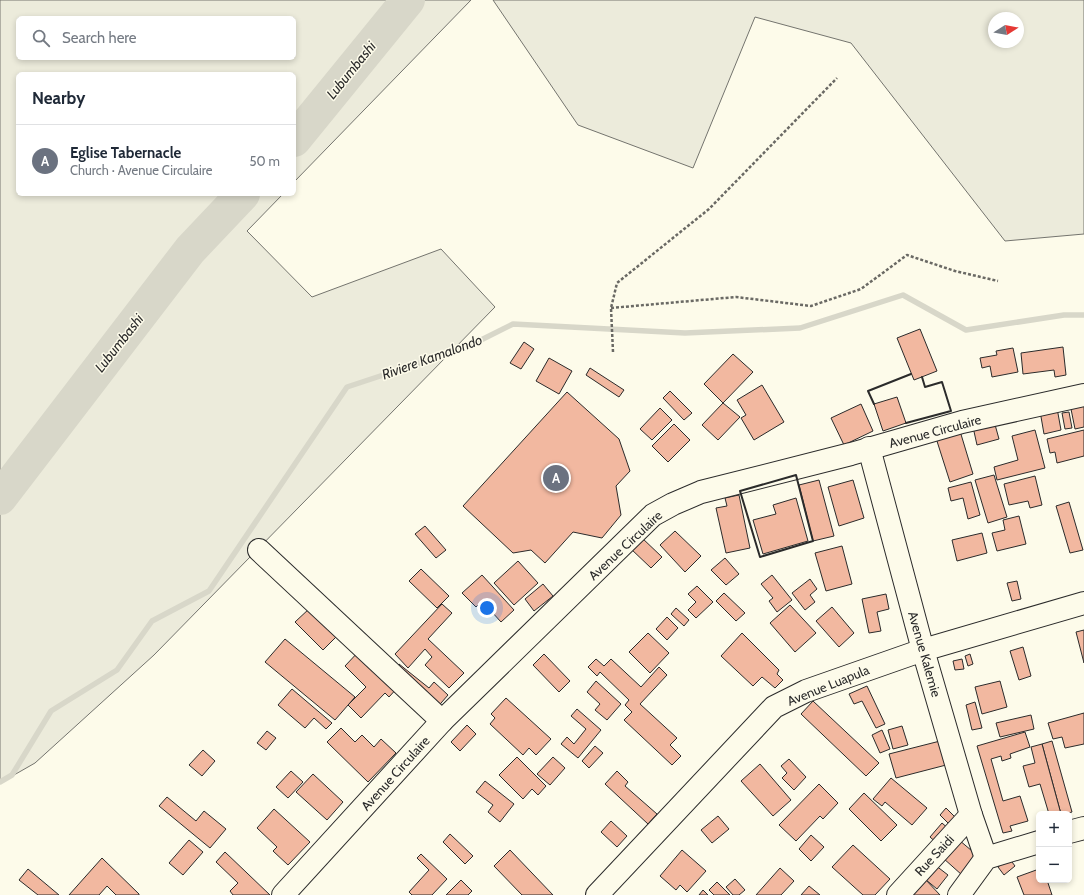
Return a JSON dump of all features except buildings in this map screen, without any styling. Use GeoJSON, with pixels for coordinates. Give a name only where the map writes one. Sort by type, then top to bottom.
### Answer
{"type":"FeatureCollection","features":[{"type":"Feature","properties":{"kind":"street","name":"Avenue Circulaire"},"geometry":{"type":"LineString","coordinates":[[283,895],[442,721],[653,515],[673,504],[701,492],[851,454],[962,422],[1084,395]]}},
{"type":"Feature","properties":{"kind":"street","name":"Avenue Kalemie"},"geometry":{"type":"LineString","coordinates":[[869,448],[923,650],[971,815],[986,858]]}},
{"type":"Feature","properties":{"kind":"street"},"geometry":{"type":"LineString","coordinates":[[259,550],[442,721]]}},
{"type":"Feature","properties":{"kind":"street","name":"Avenue Luapula"},"geometry":{"type":"LineString","coordinates":[[597,895],[774,707],[806,691],[923,650],[1084,604]]}},
{"type":"Feature","properties":{"kind":"street","name":"Rue Saidi"},"geometry":{"type":"LineString","coordinates":[[898,895],[971,815]]}},
{"type":"Feature","properties":{"kind":"street"},"geometry":{"type":"LineString","coordinates":[[1072,831],[1084,828]]}},
{"type":"Feature","properties":{"kind":"street"},"geometry":{"type":"LineString","coordinates":[[959,895],[986,858],[1036,843]]}},
{"type":"Feature","properties":{"kind":"path"},"geometry":{"type":"LineString","coordinates":[[613,352],[611,308],[617,283],[709,208],[837,78]]}},
{"type":"Feature","properties":{"kind":"path"},"geometry":{"type":"LineString","coordinates":[[611,308],[736,297],[811,306],[861,289],[907,254],[955,271],[998,281]]}},
{"type":"Feature","properties":{"kind":"shaded area"},"geometry":{"type":"Polygon","coordinates":[[[0,0],[471,0],[296,180],[296,72],[16,72],[16,196],[281,196],[247,231],[312,297],[441,249],[495,307],[154,655],[35,763],[0,783],[0,0]]]}},
{"type":"Feature","properties":{"kind":"shaded area"},"geometry":{"type":"Polygon","coordinates":[[[493,0],[1084,0],[1084,234],[1005,241],[851,43],[755,17],[693,168],[578,125],[493,0]]]}},
{"type":"Feature","properties":{"kind":"waterway","name":"Lubumbashi"},"geometry":{"type":"LineString","coordinates":[[296,138],[408,0]]}},
{"type":"Feature","properties":{"kind":"waterway","name":"Lubumbashi"},"geometry":{"type":"LineString","coordinates":[[0,498],[190,250],[241,196]]}},
{"type":"Feature","properties":{"kind":"waterway","name":"Riviere Kamalondo"},"geometry":{"type":"LineString","coordinates":[[0,782],[12,775],[51,711],[117,670],[152,621],[209,591],[347,387],[465,348],[513,324],[685,333],[800,328],[903,295],[966,330],[1064,315],[1084,315]]}},
{"type":"Feature","properties":{"kind":"wall"},"geometry":{"type":"LineString","coordinates":[[874,404],[868,391],[911,374]]}},
{"type":"Feature","properties":{"kind":"wall"},"geometry":{"type":"LineString","coordinates":[[906,423],[951,411],[942,382],[925,387],[922,377]]}},
{"type":"Feature","properties":{"kind":"wall"},"geometry":{"type":"LineString","coordinates":[[796,475],[813,541],[760,557],[740,491],[796,475]]}},
{"type":"Feature","properties":{"kind":"place","name":"Eglise Tabernacle"},"geometry":{"type":"Point","coordinates":[556,478]}}]}
